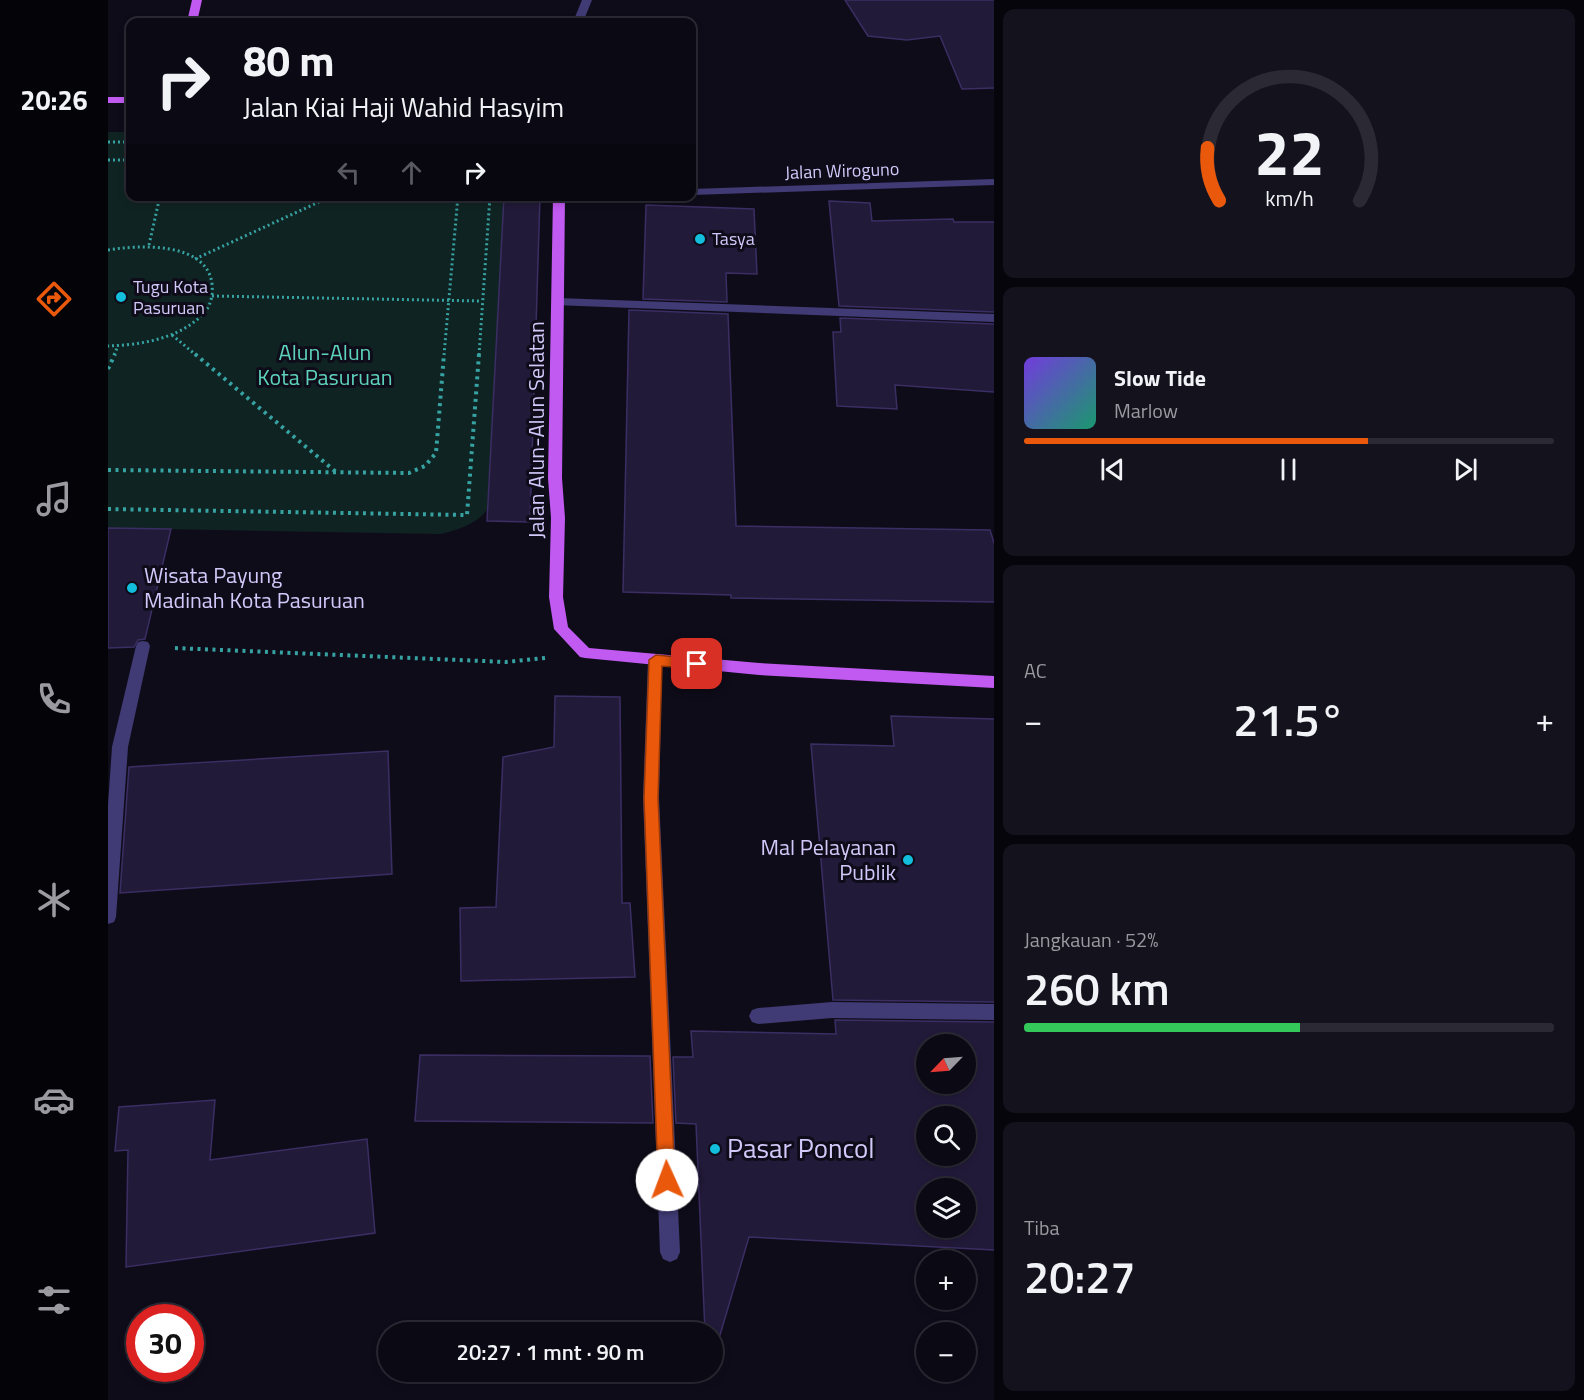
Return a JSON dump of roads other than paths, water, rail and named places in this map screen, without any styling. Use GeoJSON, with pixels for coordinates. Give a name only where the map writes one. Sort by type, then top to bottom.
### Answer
{"type":"FeatureCollection","features":[{"type":"Feature","properties":{"kind":"main road"},"geometry":{"type":"LineString","coordinates":[[193,18],[197,0]]}},
{"type":"Feature","properties":{"kind":"main road"},"geometry":{"type":"LineString","coordinates":[[108,100],[126,100]]}},
{"type":"Feature","properties":{"kind":"main road","name":"Jalan Alun-Alun Selatan"},"geometry":{"type":"LineString","coordinates":[[559,201],[556,597],[561,629],[585,653],[656,660]]}},
{"type":"Feature","properties":{"kind":"main road"},"geometry":{"type":"LineString","coordinates":[[656,660],[759,669],[994,682]]}},
{"type":"Feature","properties":{"kind":"street"},"geometry":{"type":"LineString","coordinates":[[580,18],[587,0]]}},
{"type":"Feature","properties":{"kind":"street","name":"Jalan Wiroguno"},"geometry":{"type":"LineString","coordinates":[[696,192],[994,182]]}},
{"type":"Feature","properties":{"kind":"street"},"geometry":{"type":"LineString","coordinates":[[558,303],[994,318]]}},
{"type":"Feature","properties":{"kind":"street"},"geometry":{"type":"LineString","coordinates":[[108,917],[120,747],[143,646]]}},
{"type":"Feature","properties":{"kind":"street"},"geometry":{"type":"LineString","coordinates":[[656,660],[651,798],[670,1252]]}},
{"type":"Feature","properties":{"kind":"street"},"geometry":{"type":"LineString","coordinates":[[759,1016],[832,1010],[994,1012]]}},
{"type":"Feature","properties":{"kind":"place","name":"Tasya"},"geometry":{"type":"Point","coordinates":[700,239]}},
{"type":"Feature","properties":{"kind":"place","name":"Tugu Kota Pasuruan"},"geometry":{"type":"Point","coordinates":[121,297]}},
{"type":"Feature","properties":{"kind":"place","name":"Wisata Payung Madinah Kota Pasuruan"},"geometry":{"type":"Point","coordinates":[132,588]}},
{"type":"Feature","properties":{"kind":"place","name":"Mal Pelayanan Publik"},"geometry":{"type":"Point","coordinates":[908,860]}},
{"type":"Feature","properties":{"kind":"place","name":"Pasar Poncol"},"geometry":{"type":"Point","coordinates":[715,1149]}},
{"type":"Feature","properties":{"kind":"park label","name":"Alun-Alun Kota Pasuruan"},"geometry":{"type":"Point","coordinates":[325,364]}}]}
